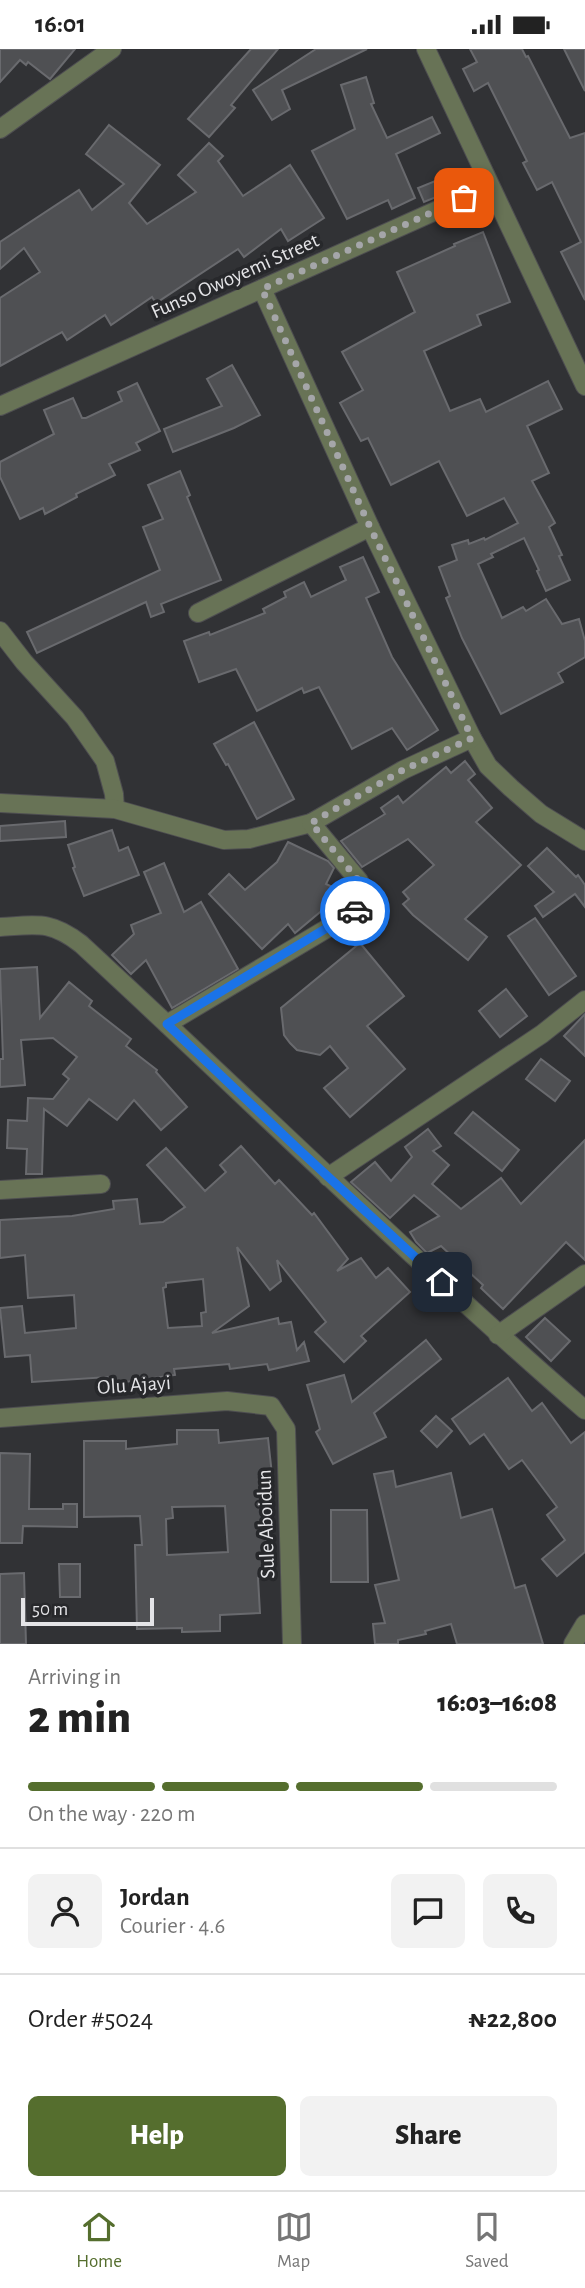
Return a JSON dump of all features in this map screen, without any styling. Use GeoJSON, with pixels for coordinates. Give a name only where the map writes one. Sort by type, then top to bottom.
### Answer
{"type":"FeatureCollection","features":[{"type":"Feature","properties":{"kind":"street"},"geometry":{"type":"LineString","coordinates":[[0,129],[112,49]]}},
{"type":"Feature","properties":{"kind":"street"},"geometry":{"type":"LineString","coordinates":[[426,49],[585,386]]}},
{"type":"Feature","properties":{"kind":"street","name":"Funso Owoyemi Street"},"geometry":{"type":"LineString","coordinates":[[0,406],[489,187]]}},
{"type":"Feature","properties":{"kind":"street"},"geometry":{"type":"LineString","coordinates":[[262,289],[370,527],[488,766],[541,814],[585,841]]}},
{"type":"Feature","properties":{"kind":"street"},"geometry":{"type":"LineString","coordinates":[[198,613],[370,527]]}},
{"type":"Feature","properties":{"kind":"street"},"geometry":{"type":"LineString","coordinates":[[0,631],[75,718],[105,761],[115,809]]}},
{"type":"Feature","properties":{"kind":"street"},"geometry":{"type":"LineString","coordinates":[[0,803],[115,809],[224,840],[249,839],[311,823],[403,770],[472,738]]}},
{"type":"Feature","properties":{"kind":"street"},"geometry":{"type":"LineString","coordinates":[[167,1024],[353,913],[365,898],[359,881],[311,823]]}},
{"type":"Feature","properties":{"kind":"street"},"geometry":{"type":"LineString","coordinates":[[0,927],[41,924],[63,930],[498,1335],[585,1410]]}},
{"type":"Feature","properties":{"kind":"street"},"geometry":{"type":"LineString","coordinates":[[328,1177],[542,1034],[585,1000]]}},
{"type":"Feature","properties":{"kind":"street"},"geometry":{"type":"LineString","coordinates":[[0,1190],[101,1184]]}},
{"type":"Feature","properties":{"kind":"street"},"geometry":{"type":"LineString","coordinates":[[498,1335],[585,1273]]}},
{"type":"Feature","properties":{"kind":"street","name":"Olu Ajayi"},"geometry":{"type":"LineString","coordinates":[[0,1418],[227,1401],[271,1406]]}},
{"type":"Feature","properties":{"kind":"street","name":"Sule Aboidun"},"geometry":{"type":"LineString","coordinates":[[271,1406],[286,1429],[292,1644]]}},
{"type":"Feature","properties":{"kind":"street"},"geometry":{"type":"LineString","coordinates":[[573,1644],[585,1624]]}},
{"type":"Feature","properties":{"kind":"building"},"geometry":{"type":"Polygon","coordinates":[[[0,49],[75,49],[50,79],[28,62],[26,65],[20,60],[0,82],[0,49]]]}},
{"type":"Feature","properties":{"kind":"building"},"geometry":{"type":"Polygon","coordinates":[[[251,49],[278,49],[231,105],[235,108],[209,137],[188,119],[251,49]]]}},
{"type":"Feature","properties":{"kind":"building"},"geometry":{"type":"Polygon","coordinates":[[[316,49],[367,49],[282,90],[290,109],[272,120],[253,90],[316,49]]]}},
{"type":"Feature","properties":{"kind":"building"},"geometry":{"type":"Polygon","coordinates":[[[470,49],[522,49],[570,138],[585,133],[585,300],[561,252],[581,242],[552,182],[537,190],[523,163],[527,161],[488,83],[474,91],[463,69],[477,62],[470,49]]]}},
{"type":"Feature","properties":{"kind":"building"},"geometry":{"type":"Polygon","coordinates":[[[564,49],[585,49],[585,91],[564,49]]]}},
{"type":"Feature","properties":{"kind":"building"},"geometry":{"type":"Polygon","coordinates":[[[366,77],[374,103],[371,104],[387,138],[432,117],[440,133],[396,154],[415,198],[392,209],[388,200],[347,219],[312,151],[355,129],[341,85],[366,77]]]}},
{"type":"Feature","properties":{"kind":"building"},"geometry":{"type":"Polygon","coordinates":[[[109,125],[160,165],[129,203],[147,224],[196,192],[178,175],[209,143],[223,156],[218,161],[243,196],[290,165],[324,218],[288,241],[281,229],[244,257],[238,249],[156,303],[152,297],[111,325],[105,315],[67,340],[62,332],[0,366],[0,298],[40,272],[24,248],[0,269],[0,242],[79,190],[92,210],[124,184],[86,154],[109,125]]]}},
{"type":"Feature","properties":{"kind":"building"},"geometry":{"type":"Polygon","coordinates":[[[450,175],[456,189],[424,202],[418,188],[450,175]]]}},
{"type":"Feature","properties":{"kind":"building"},"geometry":{"type":"Polygon","coordinates":[[[483,232],[510,302],[477,315],[481,325],[424,351],[450,411],[480,399],[486,412],[548,381],[562,409],[527,426],[549,473],[532,481],[555,523],[549,527],[570,580],[546,591],[524,538],[491,554],[493,557],[478,564],[502,618],[523,607],[526,611],[546,599],[562,624],[579,619],[585,641],[585,657],[558,673],[563,682],[501,714],[462,638],[446,598],[450,596],[439,567],[457,560],[452,545],[468,540],[469,544],[484,538],[485,540],[518,523],[504,498],[467,516],[439,461],[391,485],[368,438],[361,441],[340,403],[363,390],[342,352],[415,312],[397,272],[483,232]]]}},
{"type":"Feature","properties":{"kind":"building"},"geometry":{"type":"Polygon","coordinates":[[[232,365],[260,415],[173,452],[164,429],[222,406],[207,379],[232,365]]]}},
{"type":"Feature","properties":{"kind":"building"},"geometry":{"type":"Polygon","coordinates":[[[137,383],[160,431],[136,443],[140,450],[109,464],[115,475],[76,494],[77,497],[45,514],[43,508],[20,519],[0,477],[0,462],[54,434],[44,410],[73,398],[82,418],[86,418],[122,401],[118,392],[137,383]]]}},
{"type":"Feature","properties":{"kind":"building"},"geometry":{"type":"Polygon","coordinates":[[[180,471],[190,495],[187,497],[221,580],[161,604],[164,612],[151,617],[146,602],[37,653],[27,632],[160,570],[143,527],[163,519],[148,485],[180,471]]]}},
{"type":"Feature","properties":{"kind":"building"},"geometry":{"type":"Polygon","coordinates":[[[363,557],[379,592],[366,598],[392,657],[438,730],[407,750],[392,728],[352,749],[319,687],[304,693],[302,688],[257,711],[236,669],[199,682],[184,641],[209,632],[210,635],[265,613],[263,609],[286,597],[284,592],[304,582],[311,597],[346,580],[340,567],[363,557]]]}},
{"type":"Feature","properties":{"kind":"building"},"geometry":{"type":"Polygon","coordinates":[[[254,722],[294,799],[257,819],[228,764],[226,765],[214,744],[254,722]]]}},
{"type":"Feature","properties":{"kind":"building"},"geometry":{"type":"Polygon","coordinates":[[[465,761],[475,774],[468,780],[492,808],[476,822],[521,865],[465,919],[487,937],[468,960],[403,904],[409,899],[403,892],[434,865],[408,839],[362,867],[341,841],[385,814],[381,808],[398,796],[403,803],[446,767],[451,773],[465,761]]]}},
{"type":"Feature","properties":{"kind":"building"},"geometry":{"type":"Polygon","coordinates":[[[65,821],[66,837],[0,841],[0,826],[65,821]]]}},
{"type":"Feature","properties":{"kind":"building"},"geometry":{"type":"Polygon","coordinates":[[[112,830],[119,851],[128,847],[139,875],[84,896],[73,868],[75,867],[68,845],[112,830]]]}},
{"type":"Feature","properties":{"kind":"building"},"geometry":{"type":"Polygon","coordinates":[[[288,842],[328,861],[334,868],[326,884],[347,894],[341,907],[331,903],[295,933],[288,924],[262,949],[209,894],[229,874],[245,890],[277,862],[288,842]]]}},
{"type":"Feature","properties":{"kind":"building"},"geometry":{"type":"Polygon","coordinates":[[[547,848],[576,877],[578,875],[585,885],[585,907],[575,894],[543,917],[535,906],[554,892],[528,866],[547,848]]]}},
{"type":"Feature","properties":{"kind":"building"},"geometry":{"type":"Polygon","coordinates":[[[164,863],[184,912],[201,902],[238,969],[172,1008],[146,960],[131,974],[112,955],[134,934],[131,925],[161,913],[144,872],[164,863]]]}},
{"type":"Feature","properties":{"kind":"building"},"geometry":{"type":"Polygon","coordinates":[[[535,918],[576,976],[549,995],[508,936],[535,918]]]}},
{"type":"Feature","properties":{"kind":"building"},"geometry":{"type":"Polygon","coordinates":[[[360,943],[404,996],[367,1026],[405,1069],[350,1117],[324,1088],[348,1068],[330,1046],[320,1055],[297,1050],[284,1035],[281,1008],[360,943]]]}},
{"type":"Feature","properties":{"kind":"building"},"geometry":{"type":"Polygon","coordinates":[[[37,967],[40,1018],[69,982],[92,1001],[89,1006],[131,1039],[126,1046],[157,1070],[187,1107],[161,1130],[134,1100],[117,1120],[89,1099],[67,1126],[44,1109],[42,1174],[26,1174],[27,1149],[7,1148],[8,1120],[27,1121],[28,1098],[53,1099],[69,1079],[63,1074],[77,1057],[53,1038],[21,1040],[25,1085],[0,1087],[0,1059],[3,1059],[0,969],[37,967]]]}},
{"type":"Feature","properties":{"kind":"building"},"geometry":{"type":"Polygon","coordinates":[[[506,989],[527,1016],[500,1037],[479,1011],[506,989]]]}},
{"type":"Feature","properties":{"kind":"building"},"geometry":{"type":"Polygon","coordinates":[[[585,1014],[585,1056],[564,1036],[585,1014]]]}},
{"type":"Feature","properties":{"kind":"building"},"geometry":{"type":"Polygon","coordinates":[[[541,1059],[570,1081],[555,1101],[526,1079],[541,1059]]]}},
{"type":"Feature","properties":{"kind":"building"},"geometry":{"type":"Polygon","coordinates":[[[473,1112],[519,1150],[502,1171],[455,1133],[473,1112]]]}},
{"type":"Feature","properties":{"kind":"building"},"geometry":{"type":"Polygon","coordinates":[[[428,1129],[441,1146],[433,1151],[449,1165],[432,1184],[461,1209],[501,1178],[521,1204],[585,1140],[585,1260],[566,1242],[503,1309],[481,1288],[483,1285],[441,1246],[427,1253],[410,1232],[439,1216],[414,1195],[390,1218],[351,1182],[375,1162],[391,1181],[412,1157],[405,1147],[428,1129]]]}},
{"type":"Feature","properties":{"kind":"building"},"geometry":{"type":"Polygon","coordinates":[[[241,1146],[275,1184],[279,1180],[312,1215],[314,1213],[348,1259],[337,1271],[361,1258],[376,1278],[388,1268],[410,1292],[361,1336],[366,1341],[344,1362],[315,1332],[326,1322],[277,1260],[281,1281],[270,1290],[237,1247],[249,1306],[212,1333],[278,1318],[279,1324],[291,1322],[297,1350],[304,1342],[309,1361],[269,1370],[267,1364],[230,1369],[229,1364],[174,1369],[175,1375],[125,1382],[125,1386],[109,1388],[108,1377],[32,1382],[30,1355],[5,1357],[0,1308],[22,1306],[25,1333],[76,1328],[74,1295],[28,1298],[25,1255],[0,1258],[0,1220],[72,1216],[114,1209],[113,1201],[137,1199],[140,1224],[163,1222],[185,1207],[147,1165],[166,1148],[205,1191],[226,1172],[220,1165],[241,1146]],[[203,1279],[166,1283],[163,1288],[168,1328],[202,1326],[201,1313],[206,1312],[203,1279]]]}},
{"type":"Feature","properties":{"kind":"building"},"geometry":{"type":"Polygon","coordinates":[[[545,1318],[570,1341],[551,1361],[526,1337],[545,1318]]]}},
{"type":"Feature","properties":{"kind":"building"},"geometry":{"type":"Polygon","coordinates":[[[426,1340],[441,1359],[374,1413],[386,1437],[333,1464],[316,1432],[320,1429],[307,1385],[344,1375],[352,1402],[426,1340]]]}},
{"type":"Feature","properties":{"kind":"building"},"geometry":{"type":"Polygon","coordinates":[[[508,1378],[532,1411],[542,1403],[571,1443],[585,1432],[585,1552],[557,1576],[542,1559],[565,1540],[547,1515],[557,1507],[522,1460],[509,1469],[484,1434],[470,1444],[452,1419],[508,1378]]]}},
{"type":"Feature","properties":{"kind":"building"},"geometry":{"type":"Polygon","coordinates":[[[436,1416],[452,1431],[437,1447],[421,1431],[436,1416]]]}},
{"type":"Feature","properties":{"kind":"building"},"geometry":{"type":"Polygon","coordinates":[[[177,1430],[218,1430],[219,1443],[268,1438],[273,1484],[263,1485],[267,1559],[271,1559],[271,1577],[258,1578],[260,1613],[220,1615],[220,1631],[137,1629],[135,1545],[142,1545],[140,1516],[84,1517],[84,1441],[126,1441],[126,1449],[177,1444],[177,1430]],[[225,1506],[172,1507],[173,1518],[166,1519],[167,1555],[228,1552],[225,1506]]]}},
{"type":"Feature","properties":{"kind":"building"},"geometry":{"type":"Polygon","coordinates":[[[0,1453],[30,1454],[29,1509],[63,1509],[63,1504],[77,1504],[77,1527],[23,1526],[22,1543],[0,1543],[0,1453]]]}},
{"type":"Feature","properties":{"kind":"building"},"geometry":{"type":"Polygon","coordinates":[[[393,1471],[396,1487],[451,1473],[461,1518],[492,1509],[515,1588],[525,1585],[543,1644],[457,1644],[451,1624],[425,1631],[426,1634],[398,1640],[398,1644],[375,1644],[373,1624],[385,1623],[375,1585],[399,1580],[374,1474],[393,1471]]]}},
{"type":"Feature","properties":{"kind":"building"},"geometry":{"type":"Polygon","coordinates":[[[331,1510],[367,1510],[368,1582],[331,1582],[331,1510]]]}},
{"type":"Feature","properties":{"kind":"building"},"geometry":{"type":"Polygon","coordinates":[[[59,1564],[80,1564],[80,1597],[60,1597],[59,1564]]]}},
{"type":"Feature","properties":{"kind":"building"},"geometry":{"type":"Polygon","coordinates":[[[24,1573],[26,1644],[0,1644],[0,1574],[24,1573]]]}},
{"type":"Feature","properties":{"kind":"way so far"},"geometry":{"type":"LineString","coordinates":[[355,911],[365,898],[359,881],[311,823],[403,770],[472,738],[370,527],[262,289],[464,198]]}},
{"type":"Feature","properties":{"kind":"route"},"geometry":{"type":"LineString","coordinates":[[355,911],[167,1024],[442,1282]]}}]}
